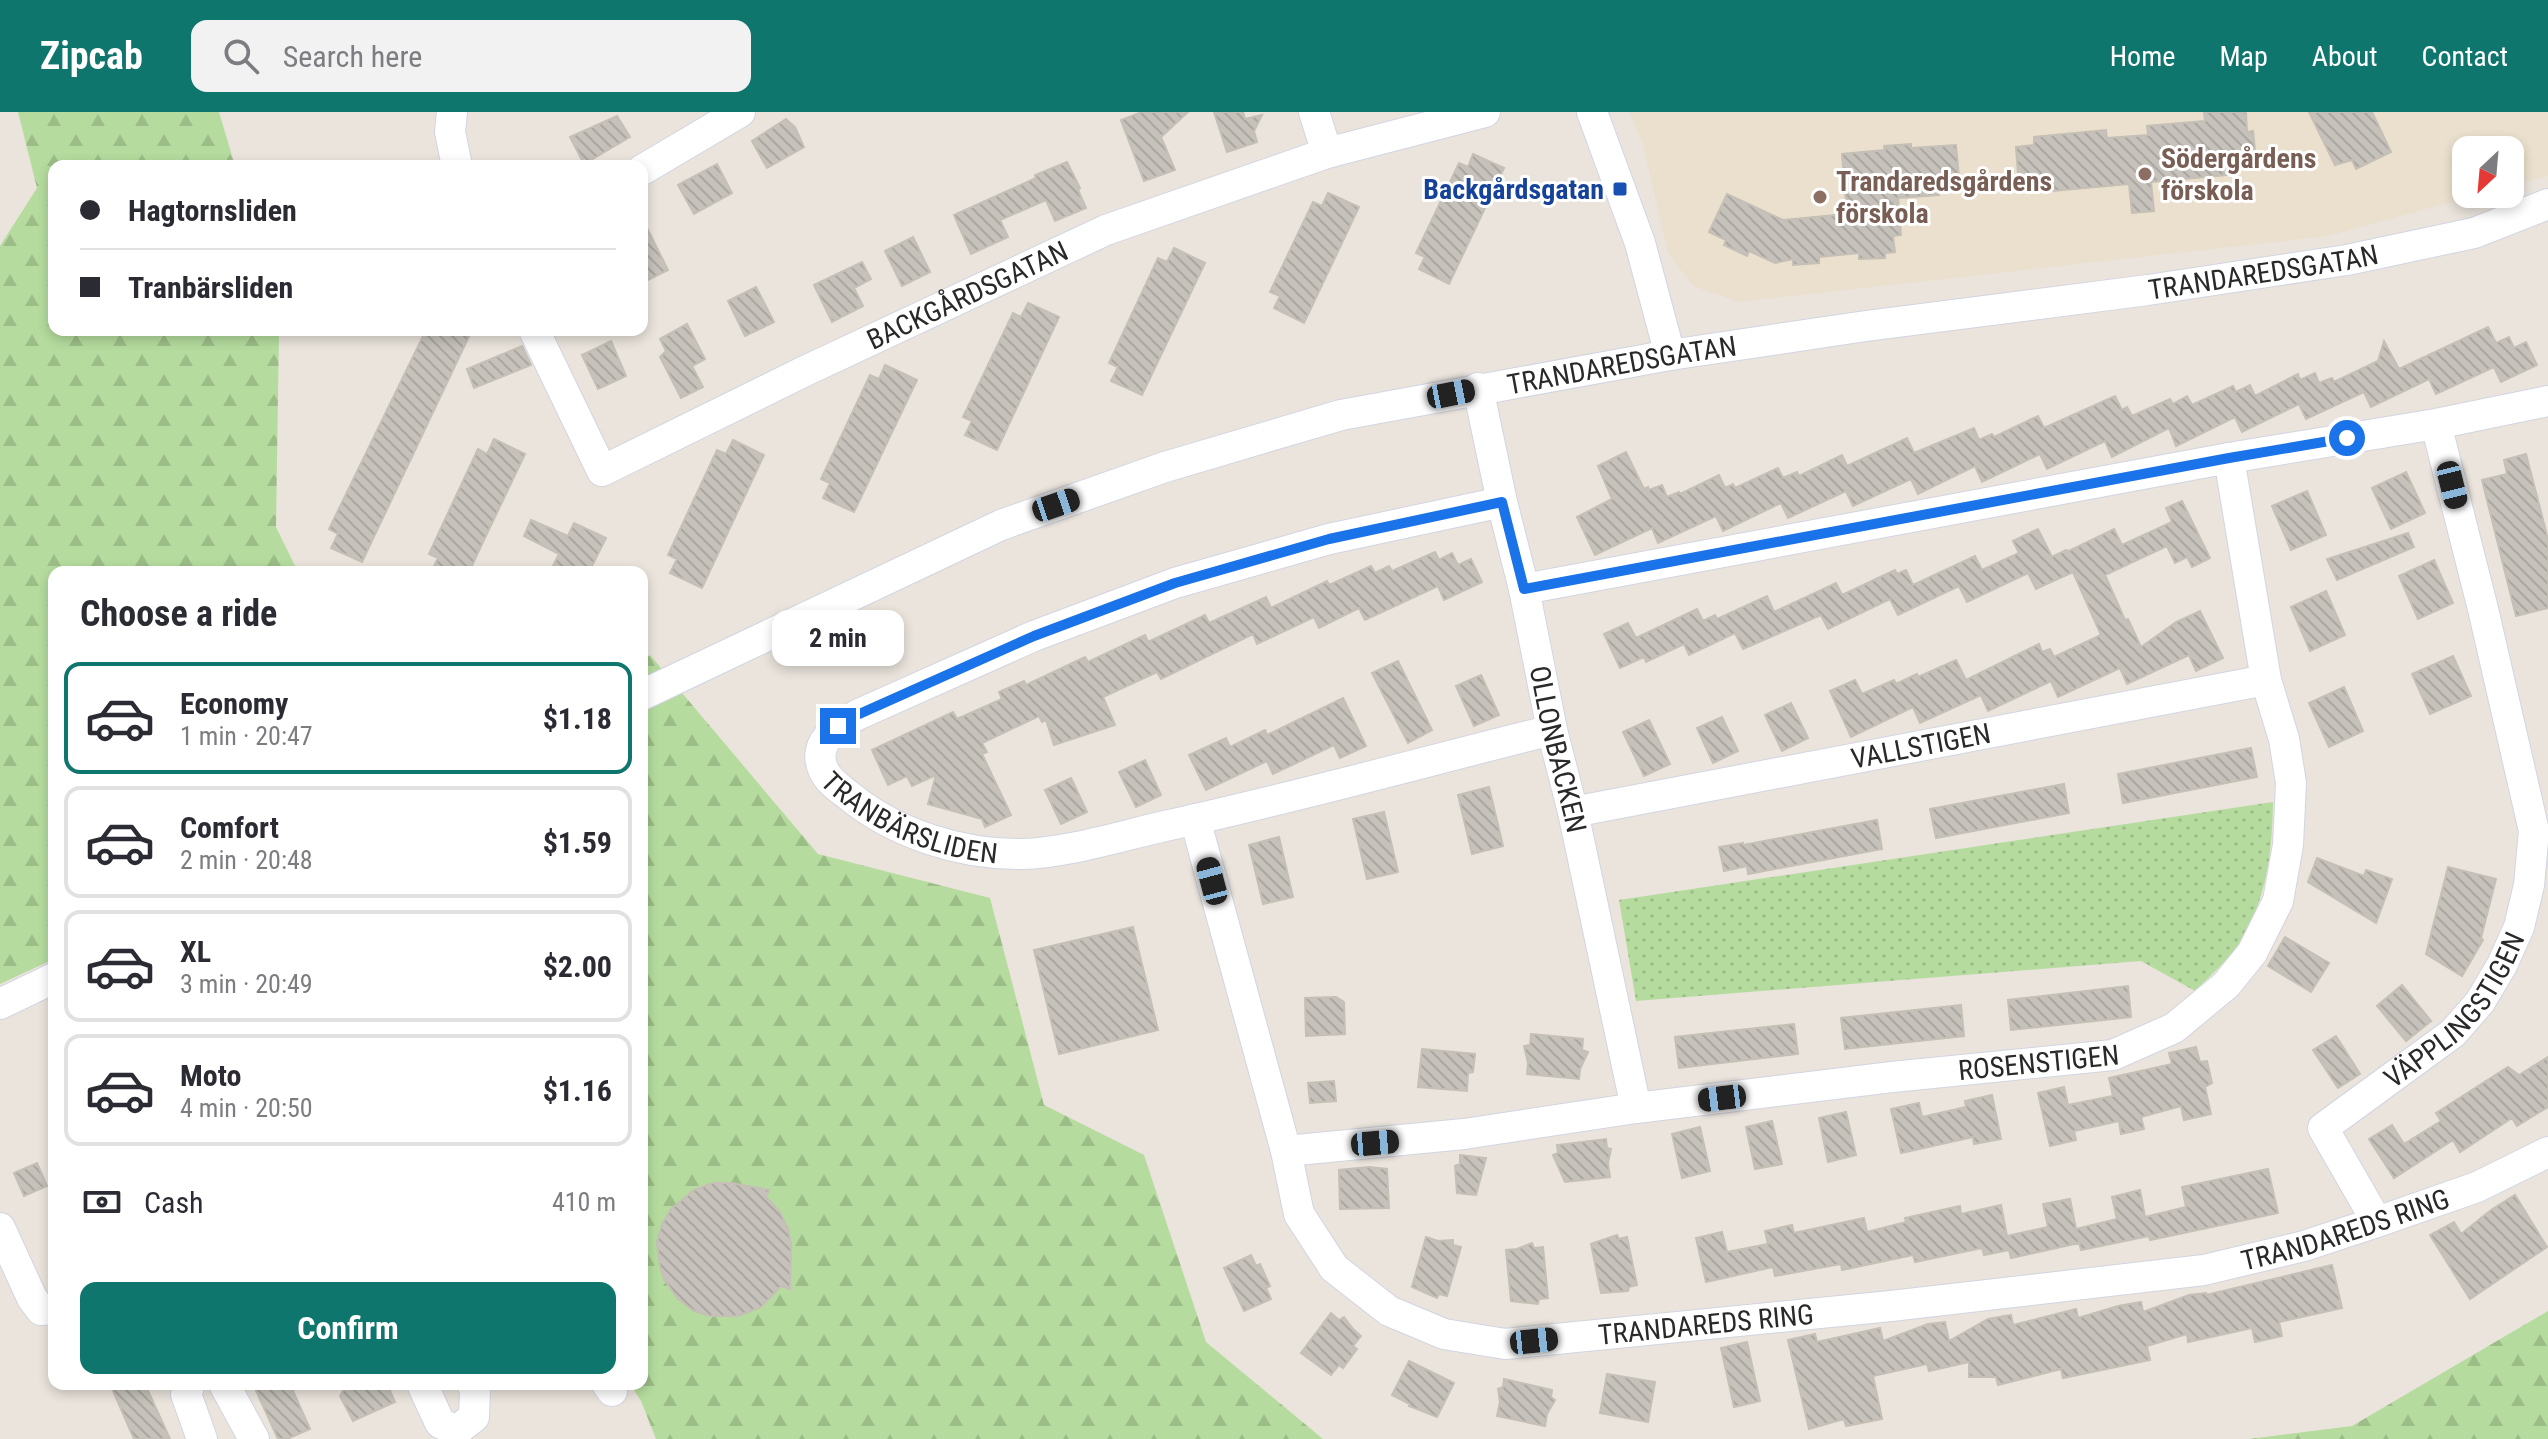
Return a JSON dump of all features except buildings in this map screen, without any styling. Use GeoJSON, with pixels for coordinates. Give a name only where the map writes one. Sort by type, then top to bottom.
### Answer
{"type":"FeatureCollection","features":[{"type":"Feature","properties":{"kind":"street"},"geometry":{"type":"LineString","coordinates":[[452,112],[450,132],[456,160]]}},
{"type":"Feature","properties":{"kind":"street"},"geometry":{"type":"LineString","coordinates":[[648,166],[740,112]]}},
{"type":"Feature","properties":{"kind":"street"},"geometry":{"type":"LineString","coordinates":[[1314,112],[1327,153]]}},
{"type":"Feature","properties":{"kind":"street","name":"BACKGÅRDSGATAN"},"geometry":{"type":"LineString","coordinates":[[537,336],[602,471],[805,371],[1106,230],[1327,153],[1485,112]]}},
{"type":"Feature","properties":{"kind":"street"},"geometry":{"type":"LineString","coordinates":[[1592,112],[1640,243],[1670,355]]}},
{"type":"Feature","properties":{"kind":"street","name":"TRANDAREDSGATAN"},"geometry":{"type":"LineString","coordinates":[[648,692],[1001,525],[1165,467],[1341,415],[1670,355],[2347,260],[2474,233],[2548,204]]}},
{"type":"Feature","properties":{"kind":"street","name":"OLLONBACKEN"},"geometry":{"type":"LineString","coordinates":[[1478,388],[1636,1108]]}},
{"type":"Feature","properties":{"kind":"street"},"geometry":{"type":"LineString","coordinates":[[1524,589],[2548,401]]}},
{"type":"Feature","properties":{"kind":"street","name":"VÄPPLINGSTIGEN"},"geometry":{"type":"LineString","coordinates":[[2377,1222],[2323,1128],[2453,1033],[2480,1002],[2502,965],[2519,927],[2529,885],[2534,831],[2436,424]]}},
{"type":"Feature","properties":{"kind":"street","name":"ROSENSTIGEN"},"geometry":{"type":"LineString","coordinates":[[1286,1151],[1464,1134],[1636,1108],[1892,1077],[2113,1055],[2174,1028],[2226,985],[2252,953],[2278,901],[2288,845],[2291,783],[2284,739],[2266,680],[2229,458]]}},
{"type":"Feature","properties":{"kind":"street","name":"TRANBÄRSLIDEN"},"geometry":{"type":"LineString","coordinates":[[1502,502],[1329,539],[1175,583],[1034,636],[857,715],[838,726],[821,746],[820,757],[830,780],[859,804],[901,827],[959,848],[989,853],[1037,853],[1195,819],[1552,730]]}},
{"type":"Feature","properties":{"kind":"street","name":"VALLSTIGEN"},"geometry":{"type":"LineString","coordinates":[[1573,812],[2266,680]]}},
{"type":"Feature","properties":{"kind":"street","name":"TRANDAREDS RING"},"geometry":{"type":"LineString","coordinates":[[1195,819],[1286,1151],[1299,1214],[1334,1268],[1389,1311],[1444,1334],[1505,1344],[1891,1306],[2204,1270],[2304,1246],[2377,1222],[2477,1187],[2548,1152]]}},
{"type":"Feature","properties":{"kind":"street"},"geometry":{"type":"LineString","coordinates":[[0,1004],[48,981]]}},
{"type":"Feature","properties":{"kind":"street"},"geometry":{"type":"LineString","coordinates":[[0,1228],[32,1298],[41,1310],[48,1309]]}},
{"type":"Feature","properties":{"kind":"street"},"geometry":{"type":"LineString","coordinates":[[188,1390],[186,1394],[202,1439]]}},
{"type":"Feature","properties":{"kind":"street"},"geometry":{"type":"LineString","coordinates":[[227,1390],[254,1439]]}},
{"type":"Feature","properties":{"kind":"street"},"geometry":{"type":"LineString","coordinates":[[425,1390],[440,1423],[456,1431],[474,1417],[475,1390]]}},
{"type":"Feature","properties":{"kind":"shaded area"},"geometry":{"type":"Polygon","coordinates":[[[1629,112],[2548,112],[2548,176],[2524,182],[2524,136],[2452,136],[2452,202],[2328,236],[1738,302],[1693,286],[1668,253],[1642,141],[1629,112]]]}},
{"type":"Feature","properties":{"kind":"green space"},"geometry":{"type":"Polygon","coordinates":[[[18,112],[219,112],[233,160],[48,160],[48,336],[279,336],[276,527],[295,566],[48,566],[48,962],[0,984],[0,246],[37,188],[18,112]]]}},
{"type":"Feature","properties":{"kind":"green space"},"geometry":{"type":"Polygon","coordinates":[[[648,656],[818,854],[990,898],[1044,1105],[1144,1155],[1206,1342],[1323,1439],[656,1439],[634,1390],[648,1390],[648,656]]]}},
{"type":"Feature","properties":{"kind":"green space"},"geometry":{"type":"Polygon","coordinates":[[[2273,802],[2269,858],[2256,911],[2234,951],[2195,991],[2141,961],[1636,1001],[1619,900],[2273,802]]]}},
{"type":"Feature","properties":{"kind":"green space"},"geometry":{"type":"Polygon","coordinates":[[[2548,1311],[2548,1439],[2249,1439],[2352,1426],[2548,1311]]]}},
{"type":"Feature","properties":{"kind":"place","name":"Södergårdens förskola"},"geometry":{"type":"Point","coordinates":[2145,174]}},
{"type":"Feature","properties":{"kind":"place","name":"Backgårdsgatan"},"geometry":{"type":"Point","coordinates":[1620,189]}},
{"type":"Feature","properties":{"kind":"place","name":"Trandaredsgårdens förskola"},"geometry":{"type":"Point","coordinates":[1820,197]}},
{"type":"Feature","properties":{"kind":"route"},"geometry":{"type":"LineString","coordinates":[[838,726],[1034,636],[1175,583],[1329,539],[1502,502],[1524,589],[2347,438]]}}]}
